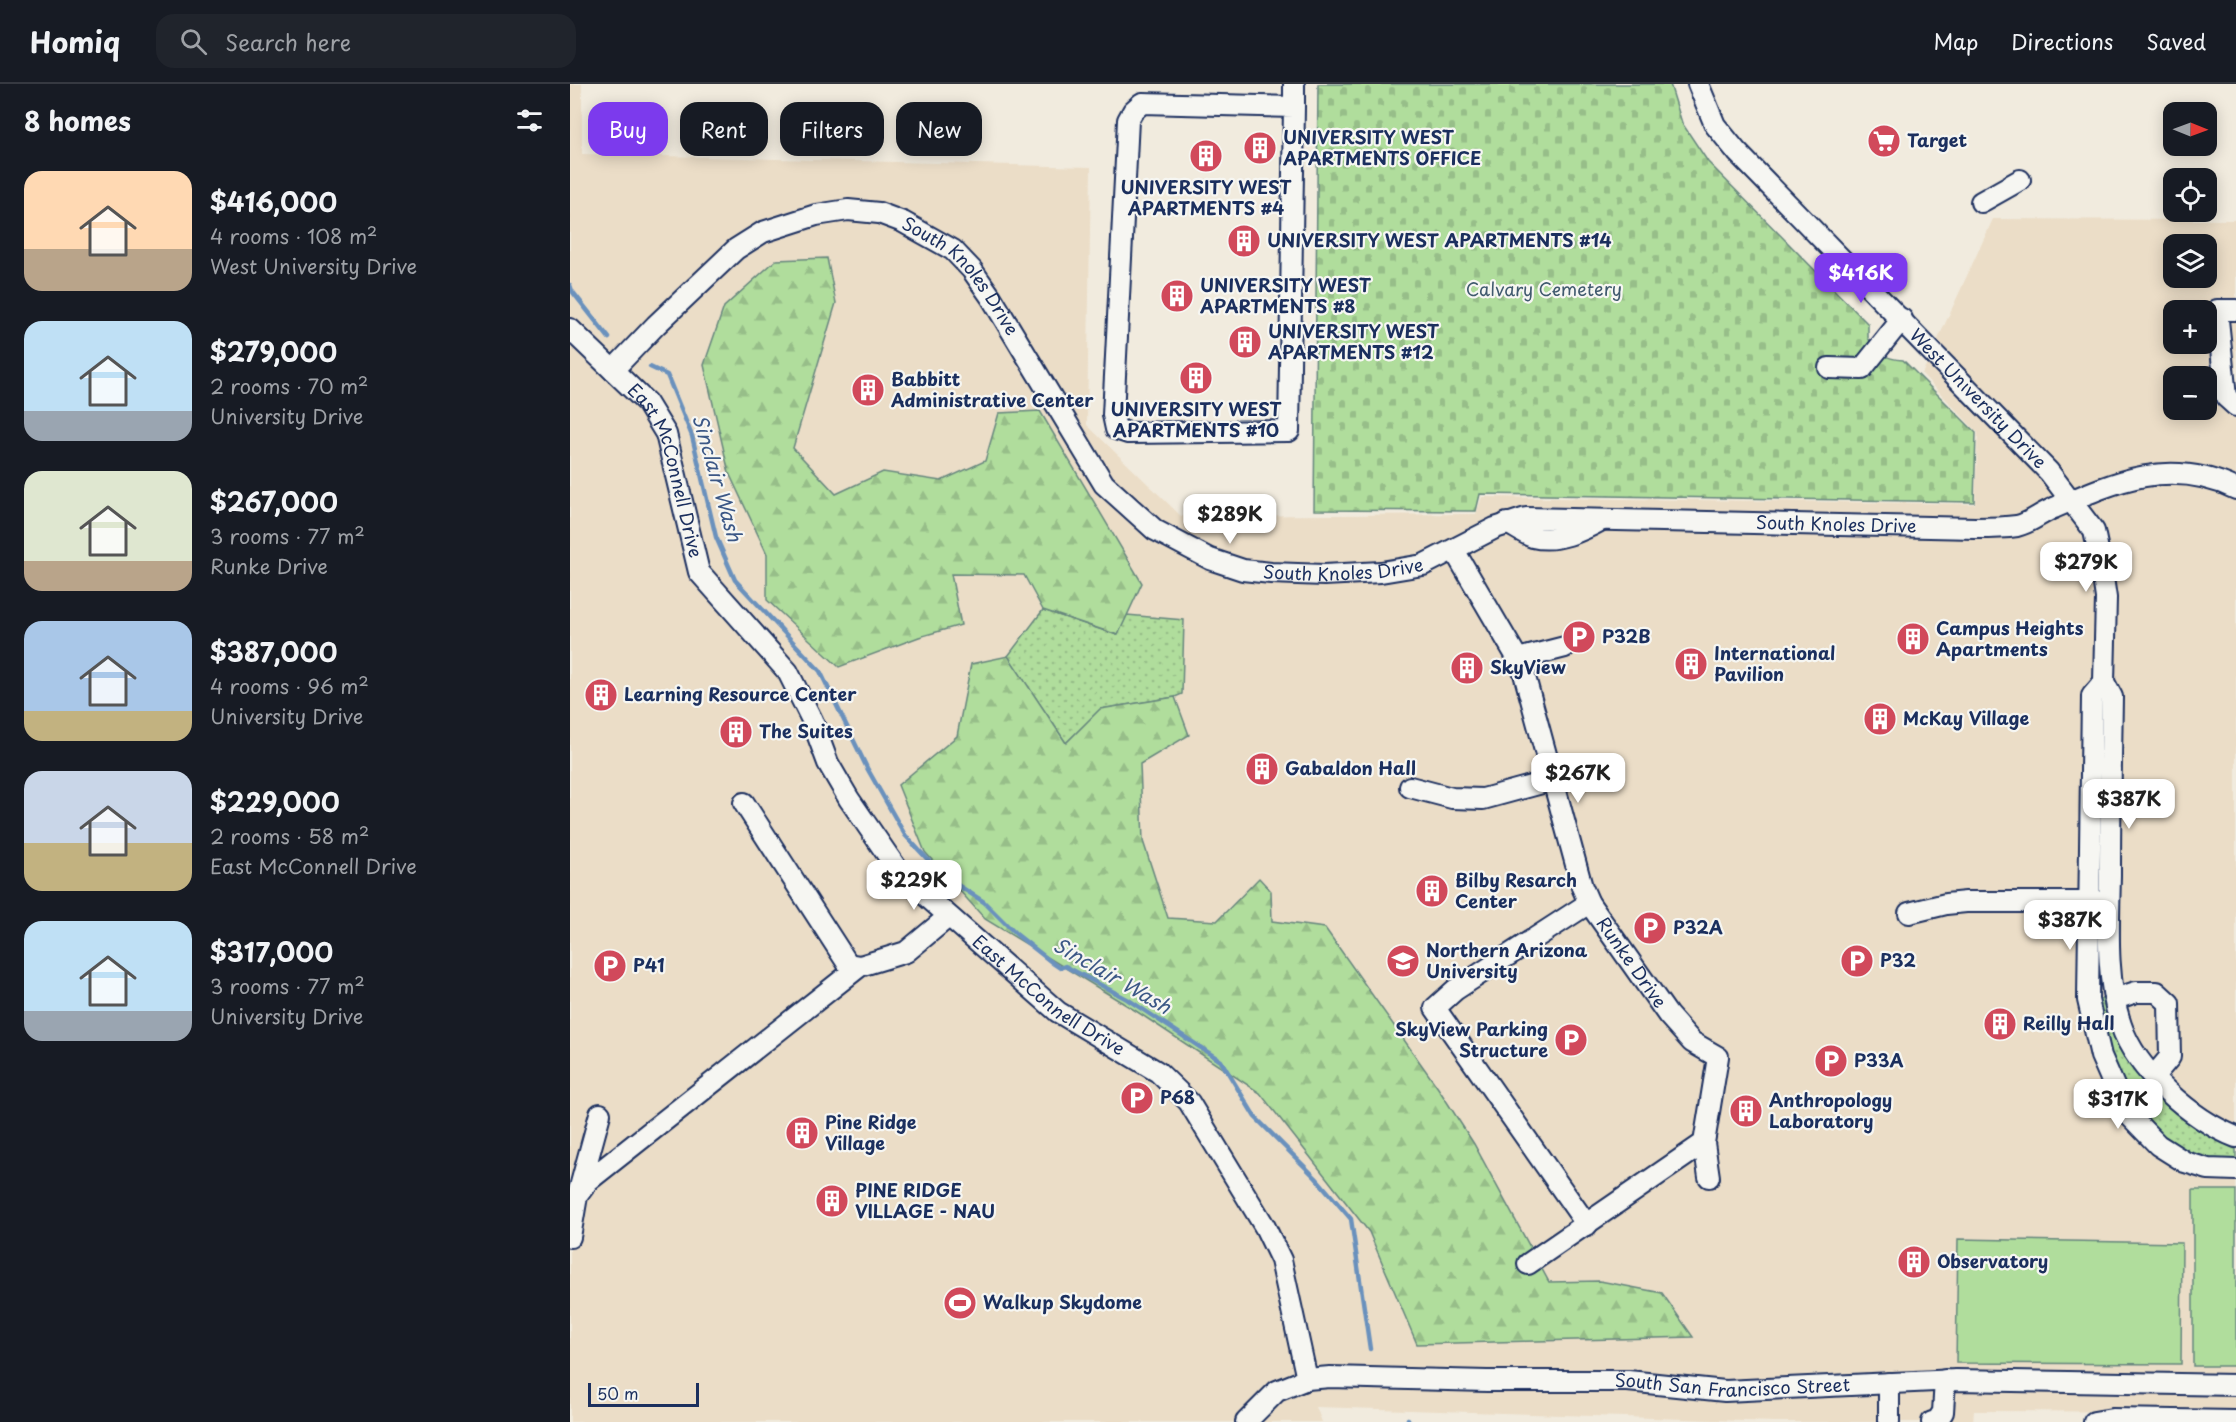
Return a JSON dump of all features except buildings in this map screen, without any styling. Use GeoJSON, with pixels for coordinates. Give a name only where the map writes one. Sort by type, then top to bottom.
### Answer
{"type":"FeatureCollection","features":[{"type":"Feature","properties":{"kind":"street"},"geometry":{"type":"LineString","coordinates":[[1294,84],[1294,107],[1289,430],[1128,433],[1116,429],[1113,415],[1128,120],[1133,111],[1142,103],[1294,107]]}},
{"type":"Feature","properties":{"kind":"street","name":"West University Drive"},"geometry":{"type":"LineString","coordinates":[[1698,84],[1715,125],[1737,152],[2049,472],[2094,531],[2106,598],[2104,682]]}},
{"type":"Feature","properties":{"kind":"street"},"geometry":{"type":"LineString","coordinates":[[1981,202],[2020,180]]}},
{"type":"Feature","properties":{"kind":"street","name":"South Knoles Drive"},"geometry":{"type":"LineString","coordinates":[[613,370],[656,325],[736,249],[763,232],[816,215],[848,210],[879,213],[903,222],[952,250],[972,270],[1104,484],[1155,530],[1210,559],[1244,570],[1324,575],[1382,572],[1423,565],[1507,523],[1533,537],[1545,538],[1574,535],[1603,520],[1975,528],[2018,526],[2090,491],[2148,475],[2180,474],[2217,480],[2236,489]]}},
{"type":"Feature","properties":{"kind":"street"},"geometry":{"type":"LineString","coordinates":[[2236,310],[2217,310],[2226,397],[2236,406]]}},
{"type":"Feature","properties":{"kind":"street"},"geometry":{"type":"LineString","coordinates":[[1829,368],[1862,369],[1902,319]]}},
{"type":"Feature","properties":{"kind":"street","name":"East McConnell Drive"},"geometry":{"type":"LineString","coordinates":[[570,329],[647,403],[666,435],[699,572],[788,672],[812,720],[828,763],[849,799],[900,873],[1058,1012],[1158,1072],[1189,1102],[1265,1227],[1278,1253],[1286,1273],[1307,1378]]}},
{"type":"Feature","properties":{"kind":"street","name":"Runke Drive"},"geometry":{"type":"LineString","coordinates":[[1454,550],[1518,658],[1525,676],[1582,887],[1589,903],[1668,1015],[1692,1042],[1718,1058],[1704,1143]]}},
{"type":"Feature","properties":{"kind":"street"},"geometry":{"type":"LineString","coordinates":[[1518,658],[1564,647]]}},
{"type":"Feature","properties":{"kind":"street"},"geometry":{"type":"LineString","coordinates":[[2236,1137],[2217,1130],[2185,1109],[2139,1059],[2122,1027],[2112,989],[2109,939],[2112,697],[2104,682],[2092,696],[2089,902],[2088,1000],[2100,1056],[2125,1111],[2158,1144],[2185,1162],[2208,1169],[2236,1170]]}},
{"type":"Feature","properties":{"kind":"street"},"geometry":{"type":"LineString","coordinates":[[1410,787],[1452,798],[1483,799],[1553,780]]}},
{"type":"Feature","properties":{"kind":"street"},"geometry":{"type":"LineString","coordinates":[[744,803],[848,964],[861,966]]}},
{"type":"Feature","properties":{"kind":"street"},"geometry":{"type":"LineString","coordinates":[[1910,913],[1946,904],[1966,902],[2110,902]]}},
{"type":"Feature","properties":{"kind":"street"},"geometry":{"type":"LineString","coordinates":[[1587,1225],[1435,1008],[1455,990],[1589,903]]}},
{"type":"Feature","properties":{"kind":"street"},"geometry":{"type":"LineString","coordinates":[[577,1196],[588,1181],[861,966],[906,951],[948,917]]}},
{"type":"Feature","properties":{"kind":"street"},"geometry":{"type":"LineString","coordinates":[[2115,999],[2136,992],[2157,992],[2169,1003],[2170,1057],[2154,1076]]}},
{"type":"Feature","properties":{"kind":"street"},"geometry":{"type":"LineString","coordinates":[[570,1238],[577,1196],[600,1114]]}},
{"type":"Feature","properties":{"kind":"street"},"geometry":{"type":"LineString","coordinates":[[1528,1264],[1704,1143],[1709,1177]]}},
{"type":"Feature","properties":{"kind":"street","name":"South San Francisco Street"},"geometry":{"type":"LineString","coordinates":[[1246,1422],[1277,1391],[1307,1378],[1628,1382],[1725,1391],[1945,1380],[2236,1385]]}},
{"type":"Feature","properties":{"kind":"street"},"geometry":{"type":"LineString","coordinates":[[1932,1422],[1937,1422],[1943,1412],[1945,1380]]}},
{"type":"Feature","properties":{"kind":"street"},"geometry":{"type":"LineString","coordinates":[[1889,1383],[1889,1422]]}},
{"type":"Feature","properties":{"kind":"street"},"geometry":{"type":"LineString","coordinates":[[2094,1422],[2112,1419],[2236,1421]]}},
{"type":"Feature","properties":{"kind":"shaded area","name":"Northern Arizona University"},"geometry":{"type":"Polygon","coordinates":[[[570,84],[582,84],[582,154],[588,156],[1091,167],[1087,425],[1181,516],[1476,514],[1482,497],[1975,504],[1978,433],[1922,374],[1993,219],[2163,220],[2163,222],[2236,220],[2236,1412],[1974,1411],[1973,1422],[1775,1422],[1316,1407],[1322,1422],[570,1422],[570,84]]]}},
{"type":"Feature","properties":{"kind":"green space","name":"Calvary Cemetery"},"geometry":{"type":"Polygon","coordinates":[[[1318,84],[1670,84],[1682,123],[1708,162],[1868,324],[1868,338],[1878,351],[1886,357],[1903,360],[1976,433],[1974,502],[1480,494],[1476,511],[1314,510],[1318,84]]]}},
{"type":"Feature","properties":{"kind":"green space"},"geometry":{"type":"Polygon","coordinates":[[[827,258],[836,303],[793,448],[836,494],[883,472],[941,481],[985,461],[999,413],[1040,411],[1142,583],[1118,635],[1043,610],[1024,575],[951,574],[961,625],[919,637],[839,667],[767,600],[767,554],[729,473],[704,365],[724,307],[776,260],[827,258]]]}},
{"type":"Feature","properties":{"kind":"green space"},"geometry":{"type":"Polygon","coordinates":[[[1043,610],[1117,635],[1127,615],[1184,620],[1182,694],[1101,709],[1066,743],[1008,656],[1043,610]]]}},
{"type":"Feature","properties":{"kind":"green space"},"geometry":{"type":"Polygon","coordinates":[[[1008,656],[1066,743],[1100,709],[1175,697],[1189,735],[1140,764],[1143,841],[1168,918],[1217,921],[1259,878],[1271,891],[1272,921],[1325,928],[1438,1088],[1474,1144],[1549,1282],[1600,1281],[1662,1293],[1693,1337],[1417,1344],[1369,1232],[1260,1093],[1136,1011],[985,919],[925,852],[898,785],[957,736],[971,664],[1008,656]]]}},
{"type":"Feature","properties":{"kind":"green space"},"geometry":{"type":"Polygon","coordinates":[[[2106,997],[2115,1033],[2136,1070],[2149,1087],[2180,1116],[2197,1128],[2236,1146],[2236,1160],[2204,1159],[2186,1154],[2165,1140],[2143,1117],[2124,1091],[2113,1068],[2097,1000],[2106,997]]]}},
{"type":"Feature","properties":{"kind":"green space"},"geometry":{"type":"Polygon","coordinates":[[[2193,1190],[2236,1190],[2236,1366],[2193,1366],[2193,1190]]]}},
{"type":"Feature","properties":{"kind":"green space"},"geometry":{"type":"Polygon","coordinates":[[[1958,1239],[2182,1243],[2181,1364],[1956,1363],[1958,1239]]]}},
{"type":"Feature","properties":{"kind":"waterway","name":"Sinclair Wash"},"geometry":{"type":"LineString","coordinates":[[570,285],[572,291],[609,338]]}},
{"type":"Feature","properties":{"kind":"waterway","name":"Sinclair Wash"},"geometry":{"type":"LineString","coordinates":[[650,367],[667,375],[692,436],[716,537],[735,580],[820,671],[867,768],[905,835],[942,875],[984,902],[1016,934],[1054,964],[1060,968],[1065,966],[1127,999],[1221,1061],[1255,1117],[1316,1178],[1351,1219],[1370,1349]]}},
{"type":"Feature","properties":{"kind":"place","name":"Target"},"geometry":{"type":"Point","coordinates":[1884,141]}},
{"type":"Feature","properties":{"kind":"place","name":"UNIVERSITY WEST APARTMENTS OFFICE"},"geometry":{"type":"Point","coordinates":[1260,148]}},
{"type":"Feature","properties":{"kind":"place","name":"UNIVERSITY WEST APARTMENTS #4"},"geometry":{"type":"Point","coordinates":[1206,156]}},
{"type":"Feature","properties":{"kind":"place","name":"UNIVERSITY WEST APARTMENTS #14"},"geometry":{"type":"Point","coordinates":[1244,241]}},
{"type":"Feature","properties":{"kind":"place","name":"UNIVERSITY WEST APARTMENTS #8"},"geometry":{"type":"Point","coordinates":[1177,296]}},
{"type":"Feature","properties":{"kind":"place","name":"UNIVERSITY WEST APARTMENTS #12"},"geometry":{"type":"Point","coordinates":[1245,342]}},
{"type":"Feature","properties":{"kind":"place","name":"UNIVERSITY WEST APARTMENTS #10"},"geometry":{"type":"Point","coordinates":[1196,378]}},
{"type":"Feature","properties":{"kind":"place","name":"Babbitt Administrative Center"},"geometry":{"type":"Point","coordinates":[868,390]}},
{"type":"Feature","properties":{"kind":"place","name":"P32B"},"geometry":{"type":"Point","coordinates":[1579,637]}},
{"type":"Feature","properties":{"kind":"place","name":"Campus Heights Apartments"},"geometry":{"type":"Point","coordinates":[1913,639]}},
{"type":"Feature","properties":{"kind":"place","name":"International Pavilion"},"geometry":{"type":"Point","coordinates":[1691,664]}},
{"type":"Feature","properties":{"kind":"place","name":"SkyView"},"geometry":{"type":"Point","coordinates":[1467,668]}},
{"type":"Feature","properties":{"kind":"place","name":"Learning Resource Center"},"geometry":{"type":"Point","coordinates":[601,695]}},
{"type":"Feature","properties":{"kind":"place","name":"McKay Village"},"geometry":{"type":"Point","coordinates":[1880,719]}},
{"type":"Feature","properties":{"kind":"place","name":"The Suites"},"geometry":{"type":"Point","coordinates":[736,732]}},
{"type":"Feature","properties":{"kind":"place","name":"Gabaldon Hall"},"geometry":{"type":"Point","coordinates":[1262,769]}},
{"type":"Feature","properties":{"kind":"place","name":"Bilby Resarch Center"},"geometry":{"type":"Point","coordinates":[1432,891]}},
{"type":"Feature","properties":{"kind":"place","name":"P32A"},"geometry":{"type":"Point","coordinates":[1650,928]}},
{"type":"Feature","properties":{"kind":"place","name":"Northern Arizona University"},"geometry":{"type":"Point","coordinates":[1403,961]}},
{"type":"Feature","properties":{"kind":"place","name":"P32"},"geometry":{"type":"Point","coordinates":[1857,961]}},
{"type":"Feature","properties":{"kind":"place","name":"P41"},"geometry":{"type":"Point","coordinates":[610,966]}},
{"type":"Feature","properties":{"kind":"place","name":"Reilly Hall"},"geometry":{"type":"Point","coordinates":[2000,1024]}},
{"type":"Feature","properties":{"kind":"place","name":"SkyView Parking Structure"},"geometry":{"type":"Point","coordinates":[1571,1040]}},
{"type":"Feature","properties":{"kind":"place","name":"P33A"},"geometry":{"type":"Point","coordinates":[1831,1061]}},
{"type":"Feature","properties":{"kind":"place","name":"P68"},"geometry":{"type":"Point","coordinates":[1137,1098]}},
{"type":"Feature","properties":{"kind":"place","name":"Anthropology Laboratory"},"geometry":{"type":"Point","coordinates":[1746,1111]}},
{"type":"Feature","properties":{"kind":"place","name":"Pine Ridge Village"},"geometry":{"type":"Point","coordinates":[802,1133]}},
{"type":"Feature","properties":{"kind":"place","name":"PINE RIDGE VILLAGE - NAU"},"geometry":{"type":"Point","coordinates":[832,1201]}},
{"type":"Feature","properties":{"kind":"place","name":"Observatory"},"geometry":{"type":"Point","coordinates":[1914,1262]}},
{"type":"Feature","properties":{"kind":"place","name":"Walkup Skydome"},"geometry":{"type":"Point","coordinates":[960,1303]}}]}
